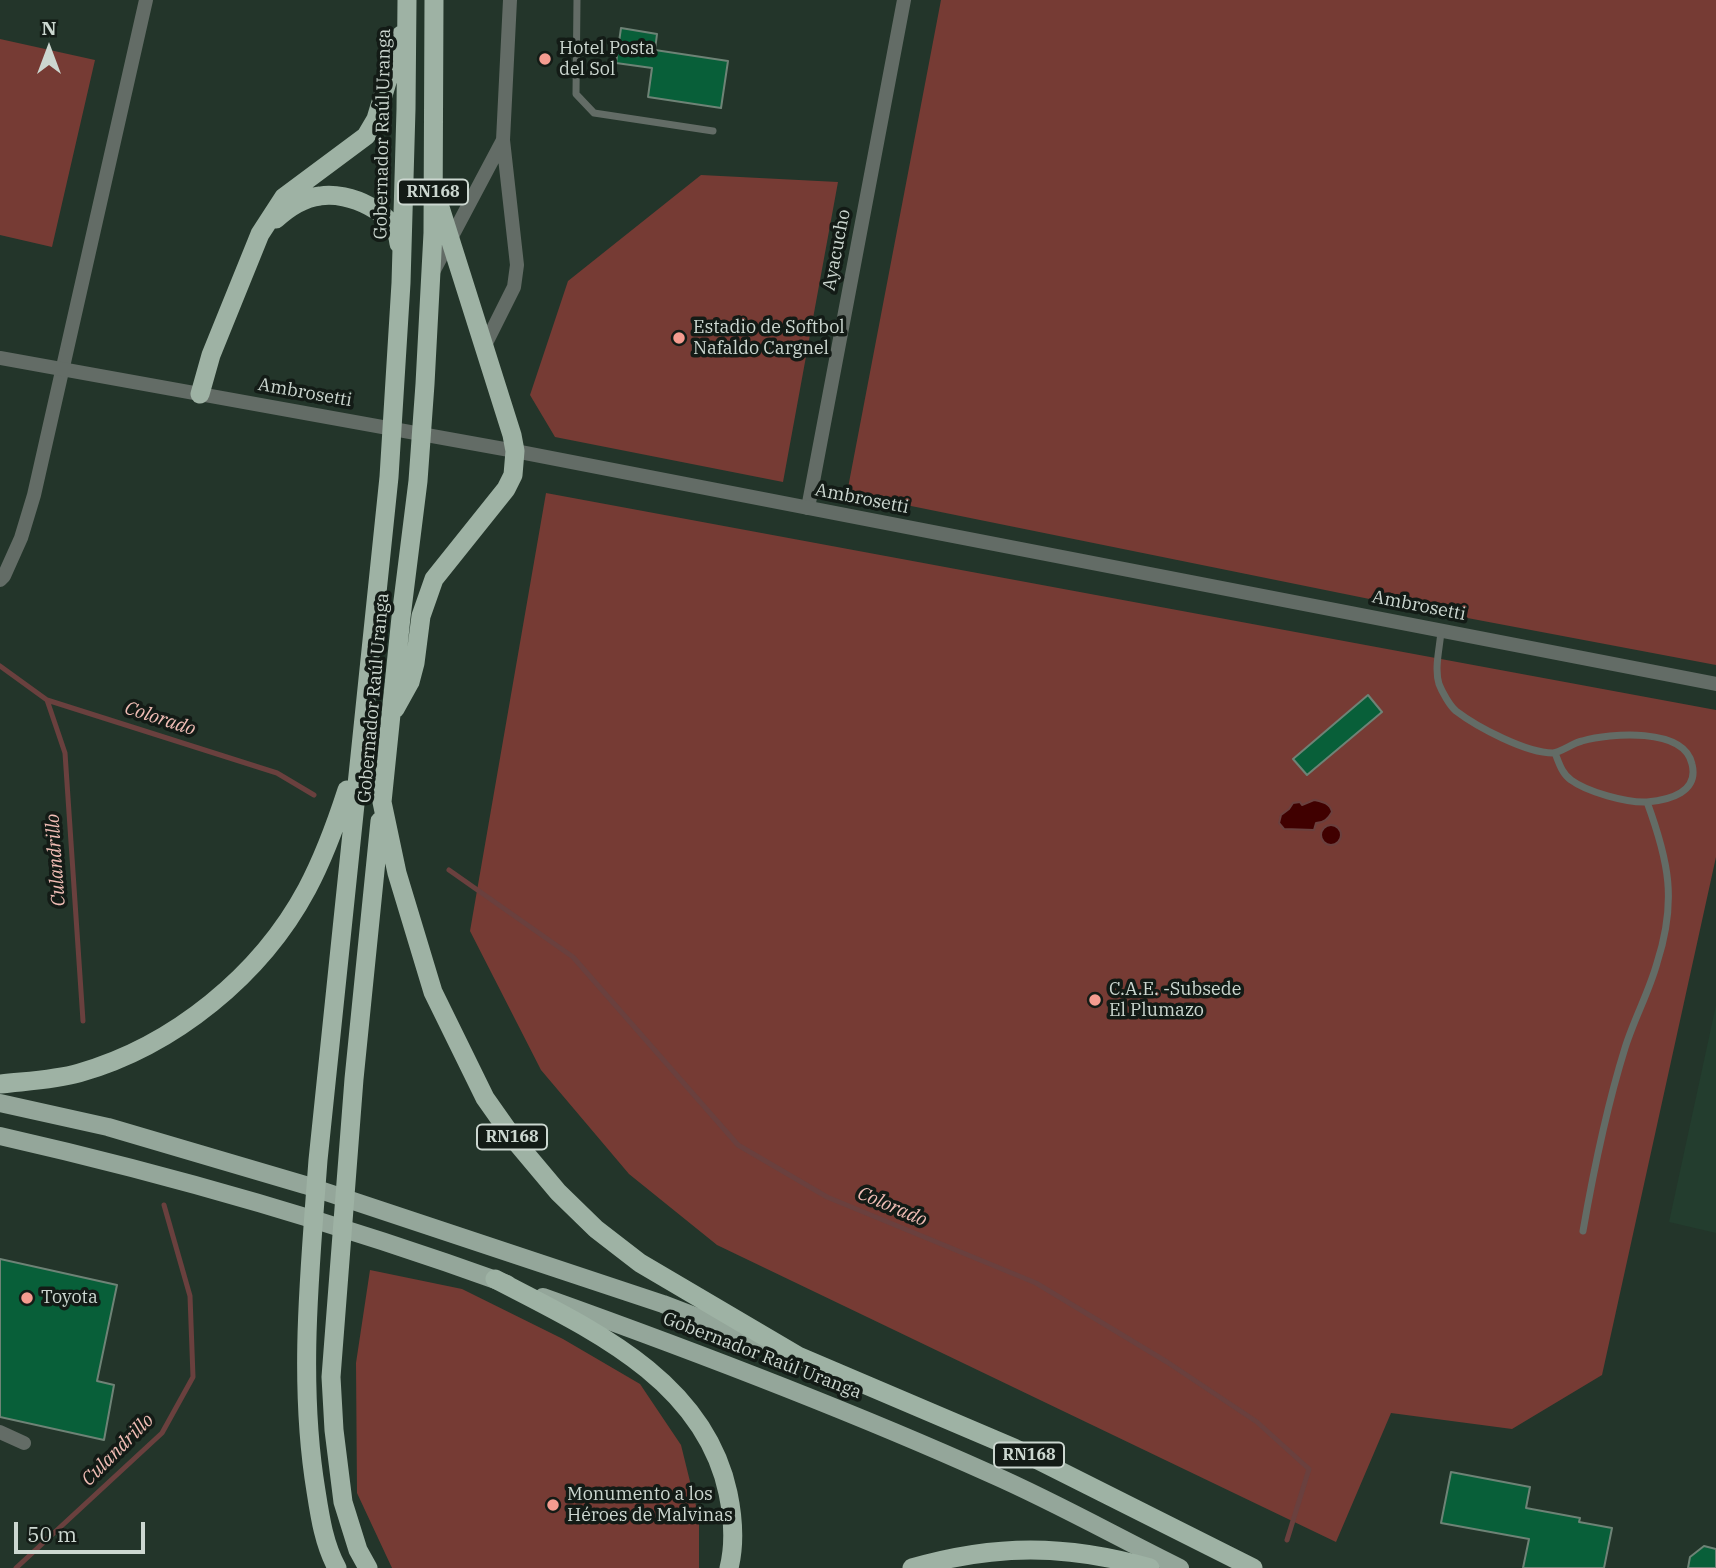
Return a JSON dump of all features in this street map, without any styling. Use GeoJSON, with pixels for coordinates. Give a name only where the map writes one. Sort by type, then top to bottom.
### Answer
{"type":"FeatureCollection","features":[{"type":"Feature","properties":{"kind":"highway","name":"Gobernador Raúl Uranga"},"geometry":{"type":"LineString","coordinates":[[434,0],[433,185],[425,384],[418,481],[382,802],[397,873],[433,992],[485,1098],[516,1142],[568,1201],[596,1228],[640,1263],[798,1356],[1014,1448],[1253,1568]]}},
{"type":"Feature","properties":{"kind":"highway","name":"Gobernador Raúl Uranga"},"geometry":{"type":"LineString","coordinates":[[337,1568],[320,1521],[310,1440],[306,1380],[311,1261],[318,1160],[389,477],[401,283],[407,109],[407,9]]}},
{"type":"Feature","properties":{"kind":"highway"},"geometry":{"type":"LineString","coordinates":[[200,394],[211,355],[260,234],[284,197],[366,136],[376,119],[407,9]]}},
{"type":"Feature","properties":{"kind":"highway"},"geometry":{"type":"LineString","coordinates":[[391,716],[410,682],[421,616],[434,579],[506,489],[513,475],[515,451],[485,345],[433,185]]}},
{"type":"Feature","properties":{"kind":"highway"},"geometry":{"type":"LineString","coordinates":[[260,234],[284,212],[300,202],[321,195],[341,196],[363,202],[380,213],[398,237],[401,283]]}},
{"type":"Feature","properties":{"kind":"highway"},"geometry":{"type":"LineString","coordinates":[[0,1084],[78,1073],[124,1058],[178,1027],[220,996],[249,969],[306,891],[330,841],[358,759]]}},
{"type":"Feature","properties":{"kind":"highway"},"geometry":{"type":"LineString","coordinates":[[368,1568],[358,1550],[343,1502],[331,1377],[347,1166],[382,802]]}},
{"type":"Feature","properties":{"kind":"highway"},"geometry":{"type":"LineString","coordinates":[[495,1279],[601,1335],[640,1363],[688,1410],[715,1451],[724,1478],[732,1534],[729,1568]]}},
{"type":"Feature","properties":{"kind":"highway"},"geometry":{"type":"LineString","coordinates":[[912,1568],[988,1550],[1055,1549],[1103,1563],[1117,1559],[1150,1568]]}},
{"type":"Feature","properties":{"kind":"main road","name":"Gobernador Raúl Uranga"},"geometry":{"type":"LineString","coordinates":[[0,1104],[108,1128],[305,1185],[663,1304],[798,1356]]}},
{"type":"Feature","properties":{"kind":"main road","name":"Gobernador Raúl Uranga"},"geometry":{"type":"LineString","coordinates":[[0,1136],[101,1159],[298,1214],[495,1279],[718,1360],[858,1416],[993,1475],[1180,1568]]}},
{"type":"Feature","properties":{"kind":"street"},"geometry":{"type":"LineString","coordinates":[[0,580],[21,538],[28,517],[64,369],[146,0]]}},
{"type":"Feature","properties":{"kind":"street"},"geometry":{"type":"LineString","coordinates":[[485,345],[514,287],[517,265],[503,140],[510,0]]}},
{"type":"Feature","properties":{"kind":"street","name":"Ayacucho"},"geometry":{"type":"LineString","coordinates":[[808,508],[904,0]]}},
{"type":"Feature","properties":{"kind":"street"},"geometry":{"type":"LineString","coordinates":[[430,276],[503,140]]}},
{"type":"Feature","properties":{"kind":"street","name":"Ambrosetti"},"geometry":{"type":"LineString","coordinates":[[0,358],[515,451],[1716,684]]}},
{"type":"Feature","properties":{"kind":"street"},"geometry":{"type":"LineString","coordinates":[[0,1432],[24,1443]]}},
{"type":"Feature","properties":{"kind":"lane"},"geometry":{"type":"LineString","coordinates":[[577,0],[576,94],[594,113],[713,131]]}},
{"type":"Feature","properties":{"kind":"lane"},"geometry":{"type":"LineString","coordinates":[[1441,630],[1437,672],[1439,685],[1453,709],[1523,746],[1555,753],[1584,740],[1622,734],[1665,740],[1689,755],[1694,776],[1691,786],[1681,793],[1647,802],[1622,799],[1571,780],[1563,771],[1555,753]]}},
{"type":"Feature","properties":{"kind":"lane"},"geometry":{"type":"LineString","coordinates":[[1583,1231],[1600,1135],[1625,1046],[1658,962],[1668,911],[1669,876],[1663,844],[1647,802]]}},
{"type":"Feature","properties":{"kind":"shaded area"},"geometry":{"type":"Polygon","coordinates":[[[941,0],[1716,0],[1716,665],[1404,606],[847,493],[941,0]]]}},
{"type":"Feature","properties":{"kind":"shaded area"},"geometry":{"type":"Polygon","coordinates":[[[0,39],[95,60],[52,247],[0,235],[0,39]]]}},
{"type":"Feature","properties":{"kind":"shaded area","name":"Estadio de Softbol Nafaldo Cargnel"},"geometry":{"type":"Polygon","coordinates":[[[701,175],[838,182],[783,482],[555,437],[530,395],[568,281],[701,175]]]}},
{"type":"Feature","properties":{"kind":"shaded area","name":"C.A.E. -Subsede El Plumazo"},"geometry":{"type":"Polygon","coordinates":[[[546,493],[1716,710],[1716,857],[1602,1375],[1512,1429],[1391,1413],[1336,1542],[717,1245],[629,1174],[541,1070],[470,931],[546,493]]]}},
{"type":"Feature","properties":{"kind":"shaded area"},"geometry":{"type":"Polygon","coordinates":[[[1314,800],[1328,805],[1332,812],[1325,820],[1316,823],[1314,830],[1284,829],[1279,823],[1281,815],[1293,803],[1300,802],[1302,805],[1314,800]]]}},
{"type":"Feature","properties":{"kind":"shaded area"},"geometry":{"type":"Polygon","coordinates":[[[1331,825],[1338,828],[1341,835],[1338,842],[1331,845],[1324,842],[1321,835],[1324,828],[1331,825]]]}},
{"type":"Feature","properties":{"kind":"shaded area"},"geometry":{"type":"Polygon","coordinates":[[[1716,1005],[1716,1233],[1669,1222],[1716,1005]]]}},
{"type":"Feature","properties":{"kind":"shaded area"},"geometry":{"type":"Polygon","coordinates":[[[370,1270],[462,1289],[563,1339],[640,1384],[681,1445],[699,1518],[699,1568],[392,1568],[357,1493],[356,1363],[370,1270]]]}},
{"type":"Feature","properties":{"kind":"building"},"geometry":{"type":"Polygon","coordinates":[[[621,28],[657,34],[655,50],[728,61],[721,108],[648,97],[652,68],[616,63],[621,28]]]}},
{"type":"Feature","properties":{"kind":"building"},"geometry":{"type":"Polygon","coordinates":[[[1368,695],[1382,712],[1307,775],[1293,759],[1368,695]]]}},
{"type":"Feature","properties":{"kind":"building"},"geometry":{"type":"Polygon","coordinates":[[[0,1259],[117,1285],[97,1381],[114,1385],[104,1440],[0,1417],[0,1259]]]}},
{"type":"Feature","properties":{"kind":"building"},"geometry":{"type":"Polygon","coordinates":[[[1451,1472],[1530,1487],[1526,1508],[1580,1518],[1579,1522],[1612,1528],[1604,1568],[1523,1568],[1529,1539],[1441,1523],[1451,1472]]]}},
{"type":"Feature","properties":{"kind":"building"},"geometry":{"type":"Polygon","coordinates":[[[1704,1546],[1716,1549],[1716,1568],[1688,1568],[1690,1557],[1704,1546]]]}},
{"type":"Feature","properties":{"kind":"waterway","name":"Colorado"},"geometry":{"type":"LineString","coordinates":[[0,666],[47,700],[277,773],[314,795]]}},
{"type":"Feature","properties":{"kind":"waterway","name":"Culandrillo"},"geometry":{"type":"LineString","coordinates":[[47,700],[65,753],[83,1021]]}},
{"type":"Feature","properties":{"kind":"waterway","name":"Colorado"},"geometry":{"type":"LineString","coordinates":[[449,870],[573,957],[738,1145],[827,1197],[1036,1283],[1167,1362],[1257,1422],[1309,1469],[1287,1540]]}},
{"type":"Feature","properties":{"kind":"waterway","name":"Culandrillo"},"geometry":{"type":"LineString","coordinates":[[16,1568],[162,1433],[193,1377],[190,1296],[164,1205]]}},
{"type":"Feature","properties":{"kind":"place","name":"Hotel Posta del Sol"},"geometry":{"type":"Point","coordinates":[545,59]}},
{"type":"Feature","properties":{"kind":"place","name":"Estadio de Softbol Nafaldo Cargnel"},"geometry":{"type":"Point","coordinates":[679,338]}},
{"type":"Feature","properties":{"kind":"place","name":"C.A.E. -Subsede El Plumazo"},"geometry":{"type":"Point","coordinates":[1095,1000]}},
{"type":"Feature","properties":{"kind":"place","name":"Toyota"},"geometry":{"type":"Point","coordinates":[27,1298]}},
{"type":"Feature","properties":{"kind":"place","name":"Monumento a los Héroes de Malvinas"},"geometry":{"type":"Point","coordinates":[553,1505]}}]}
